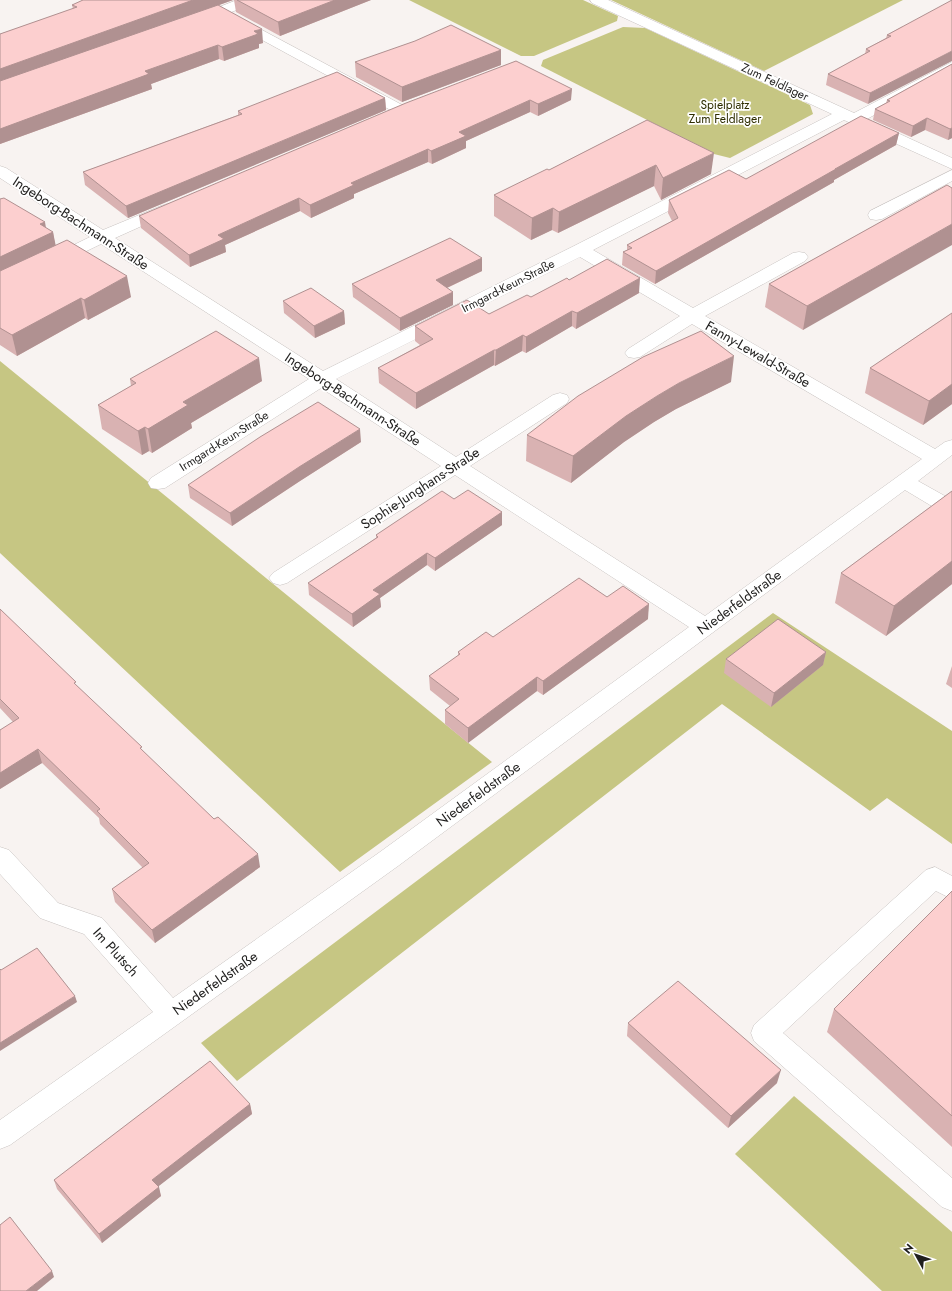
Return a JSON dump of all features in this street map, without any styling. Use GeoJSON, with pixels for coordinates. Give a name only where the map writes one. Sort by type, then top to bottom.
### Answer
{"type":"FeatureCollection","features":[{"type":"Feature","properties":{"kind":"street"},"geometry":{"type":"LineString","coordinates":[[184,25],[249,0]]}},
{"type":"Feature","properties":{"kind":"street","name":"Zum Feldlager"},"geometry":{"type":"LineString","coordinates":[[597,0],[952,164]]}},
{"type":"Feature","properties":{"kind":"street"},"geometry":{"type":"LineString","coordinates":[[221,12],[401,110]]}},
{"type":"Feature","properties":{"kind":"street","name":"Irmgard-Keun-Straße"},"geometry":{"type":"LineString","coordinates":[[158,482],[322,379],[952,66]]}},
{"type":"Feature","properties":{"kind":"street","name":"Ingeborg-Bachmann-Straße"},"geometry":{"type":"LineString","coordinates":[[0,171],[705,627]]}},
{"type":"Feature","properties":{"kind":"street"},"geometry":{"type":"LineString","coordinates":[[876,215],[952,175]]}},
{"type":"Feature","properties":{"kind":"street"},"geometry":{"type":"LineString","coordinates":[[0,288],[102,236],[182,203]]}},
{"type":"Feature","properties":{"kind":"street","name":"Fanny-Lewald-Straße"},"geometry":{"type":"LineString","coordinates":[[580,250],[692,316],[944,452]]}},
{"type":"Feature","properties":{"kind":"street"},"geometry":{"type":"LineString","coordinates":[[634,353],[692,316],[799,257]]}},
{"type":"Feature","properties":{"kind":"street","name":"Sophie-Junghans-Straße"},"geometry":{"type":"LineString","coordinates":[[280,578],[560,399]]}},
{"type":"Feature","properties":{"kind":"street","name":"Niederfeldstraße"},"geometry":{"type":"LineString","coordinates":[[0,1136],[389,859],[944,452]]}},
{"type":"Feature","properties":{"kind":"street"},"geometry":{"type":"LineString","coordinates":[[904,481],[952,509]]}},
{"type":"Feature","properties":{"kind":"street","name":"Im Plutsch"},"geometry":{"type":"LineString","coordinates":[[0,857],[49,911],[93,926],[171,1014]]}},
{"type":"Feature","properties":{"kind":"street"},"geometry":{"type":"LineString","coordinates":[[952,889],[935,877],[764,1033],[952,1196]]}},
{"type":"Feature","properties":{"kind":"green space"},"geometry":{"type":"Polygon","coordinates":[[[409,0],[583,0],[618,16],[617,21],[534,56],[521,56],[409,0]]]}},
{"type":"Feature","properties":{"kind":"green space"},"geometry":{"type":"Polygon","coordinates":[[[611,0],[903,0],[764,71],[611,0]]]}},
{"type":"Feature","properties":{"kind":"green space","name":"Spielplatz Zum Feldlager"},"geometry":{"type":"Polygon","coordinates":[[[623,27],[645,28],[810,105],[813,114],[730,158],[714,154],[541,66],[543,60],[623,27]]]}},
{"type":"Feature","properties":{"kind":"green space"},"geometry":{"type":"Polygon","coordinates":[[[0,361],[492,762],[340,872],[0,553],[0,361]]]}},
{"type":"Feature","properties":{"kind":"green space"},"geometry":{"type":"Polygon","coordinates":[[[773,613],[952,731],[952,844],[887,798],[870,811],[722,704],[237,1081],[201,1043],[773,613]]]}},
{"type":"Feature","properties":{"kind":"green space"},"geometry":{"type":"Polygon","coordinates":[[[794,1096],[952,1232],[952,1291],[882,1291],[735,1154],[794,1096]]]}},
{"type":"Feature","properties":{"kind":"building"},"geometry":{"type":"Polygon","coordinates":[[[83,0],[193,0],[0,69],[0,34],[77,7],[72,5],[83,0]]]}},
{"type":"Feature","properties":{"kind":"building"},"geometry":{"type":"Polygon","coordinates":[[[237,0],[335,0],[278,22],[237,0]]]}},
{"type":"Feature","properties":{"kind":"building"},"geometry":{"type":"Polygon","coordinates":[[[952,0],[952,51],[870,93],[828,74],[870,51],[866,49],[891,36],[887,35],[952,0]]]}},
{"type":"Feature","properties":{"kind":"building"},"geometry":{"type":"Polygon","coordinates":[[[218,5],[262,29],[254,31],[258,34],[222,47],[218,45],[145,71],[149,74],[0,129],[0,81],[218,5]]]}},
{"type":"Feature","properties":{"kind":"building"},"geometry":{"type":"Polygon","coordinates":[[[451,25],[501,50],[402,87],[355,62],[415,41],[451,25]]]}},
{"type":"Feature","properties":{"kind":"building"},"geometry":{"type":"Polygon","coordinates":[[[516,61],[572,89],[538,104],[530,100],[459,132],[466,136],[431,151],[428,149],[351,183],[354,185],[310,205],[299,198],[218,235],[224,239],[189,255],[139,216],[406,103],[516,61]]]}},
{"type":"Feature","properties":{"kind":"building"},"geometry":{"type":"Polygon","coordinates":[[[952,64],[952,128],[950,129],[927,118],[913,126],[875,109],[890,101],[887,100],[952,64]]]}},
{"type":"Feature","properties":{"kind":"building"},"geometry":{"type":"Polygon","coordinates":[[[337,72],[385,98],[126,206],[83,172],[242,114],[238,111],[337,72]]]}},
{"type":"Feature","properties":{"kind":"building"},"geometry":{"type":"Polygon","coordinates":[[[861,116],[899,133],[656,271],[623,252],[632,248],[627,245],[678,218],[669,200],[729,170],[746,179],[861,116]]]}},
{"type":"Feature","properties":{"kind":"building"},"geometry":{"type":"Polygon","coordinates":[[[647,120],[714,153],[663,178],[656,165],[559,212],[553,208],[532,218],[494,195],[547,169],[549,170],[647,120]]]}},
{"type":"Feature","properties":{"kind":"building"},"geometry":{"type":"Polygon","coordinates":[[[947,185],[952,188],[952,224],[807,306],[769,284],[947,185]]]}},
{"type":"Feature","properties":{"kind":"building"},"geometry":{"type":"Polygon","coordinates":[[[4,198],[45,222],[40,224],[53,232],[0,257],[0,199],[4,198]]]}},
{"type":"Feature","properties":{"kind":"building"},"geometry":{"type":"Polygon","coordinates":[[[450,238],[482,258],[436,280],[453,292],[400,318],[352,284],[450,238]]]}},
{"type":"Feature","properties":{"kind":"building"},"geometry":{"type":"Polygon","coordinates":[[[67,240],[127,276],[84,300],[81,298],[12,335],[0,328],[0,271],[67,240]]]}},
{"type":"Feature","properties":{"kind":"building"},"geometry":{"type":"Polygon","coordinates":[[[607,259],[640,278],[577,313],[572,311],[526,337],[523,335],[416,393],[378,368],[433,339],[415,326],[467,300],[489,314],[527,295],[531,297],[567,278],[569,280],[607,259]]]}},
{"type":"Feature","properties":{"kind":"building"},"geometry":{"type":"Polygon","coordinates":[[[311,288],[344,311],[314,326],[283,301],[311,288]]]}},
{"type":"Feature","properties":{"kind":"building"},"geometry":{"type":"Polygon","coordinates":[[[952,313],[952,384],[929,401],[870,368],[952,313]]]}},
{"type":"Feature","properties":{"kind":"building"},"geometry":{"type":"Polygon","coordinates":[[[216,331],[259,358],[183,402],[188,405],[148,429],[145,427],[138,431],[98,405],[136,383],[130,379],[216,331]]]}},
{"type":"Feature","properties":{"kind":"building"},"geometry":{"type":"Polygon","coordinates":[[[701,331],[734,356],[679,383],[657,396],[626,416],[573,456],[527,435],[578,396],[643,357],[701,331]]]}},
{"type":"Feature","properties":{"kind":"building"},"geometry":{"type":"Polygon","coordinates":[[[318,402],[360,429],[230,513],[188,485],[260,437],[318,402]]]}},
{"type":"Feature","properties":{"kind":"building"},"geometry":{"type":"Polygon","coordinates":[[[468,490],[502,512],[435,558],[427,553],[373,590],[380,594],[352,614],[308,583],[378,537],[376,535],[442,491],[454,499],[468,490]]]}},
{"type":"Feature","properties":{"kind":"building"},"geometry":{"type":"Polygon","coordinates":[[[952,491],[952,561],[894,606],[841,573],[952,491]]]}},
{"type":"Feature","properties":{"kind":"building"},"geometry":{"type":"Polygon","coordinates":[[[579,578],[607,597],[623,586],[649,604],[543,681],[537,677],[468,728],[445,710],[459,699],[429,676],[460,654],[458,652],[486,632],[493,637],[579,578]]]}},
{"type":"Feature","properties":{"kind":"building"},"geometry":{"type":"Polygon","coordinates":[[[0,609],[214,819],[218,817],[258,854],[152,930],[112,889],[149,863],[97,811],[100,809],[38,749],[0,773],[0,730],[19,718],[0,699],[0,609]]]}},
{"type":"Feature","properties":{"kind":"building"},"geometry":{"type":"Polygon","coordinates":[[[778,619],[826,652],[774,693],[726,659],[778,619]]]}},
{"type":"Feature","properties":{"kind":"building"},"geometry":{"type":"Polygon","coordinates":[[[952,891],[952,1116],[834,1009],[952,891]]]}},
{"type":"Feature","properties":{"kind":"building"},"geometry":{"type":"Polygon","coordinates":[[[37,948],[75,996],[0,1043],[0,969],[1,970],[37,948]]]}},
{"type":"Feature","properties":{"kind":"building"},"geometry":{"type":"Polygon","coordinates":[[[678,981],[781,1070],[731,1116],[628,1023],[678,981]]]}},
{"type":"Feature","properties":{"kind":"building"},"geometry":{"type":"Polygon","coordinates":[[[210,1061],[250,1104],[152,1180],[159,1187],[99,1234],[54,1180],[210,1061]]]}},
{"type":"Feature","properties":{"kind":"building"},"geometry":{"type":"Polygon","coordinates":[[[10,1217],[52,1271],[26,1291],[0,1291],[0,1225],[10,1217]]]}}]}
